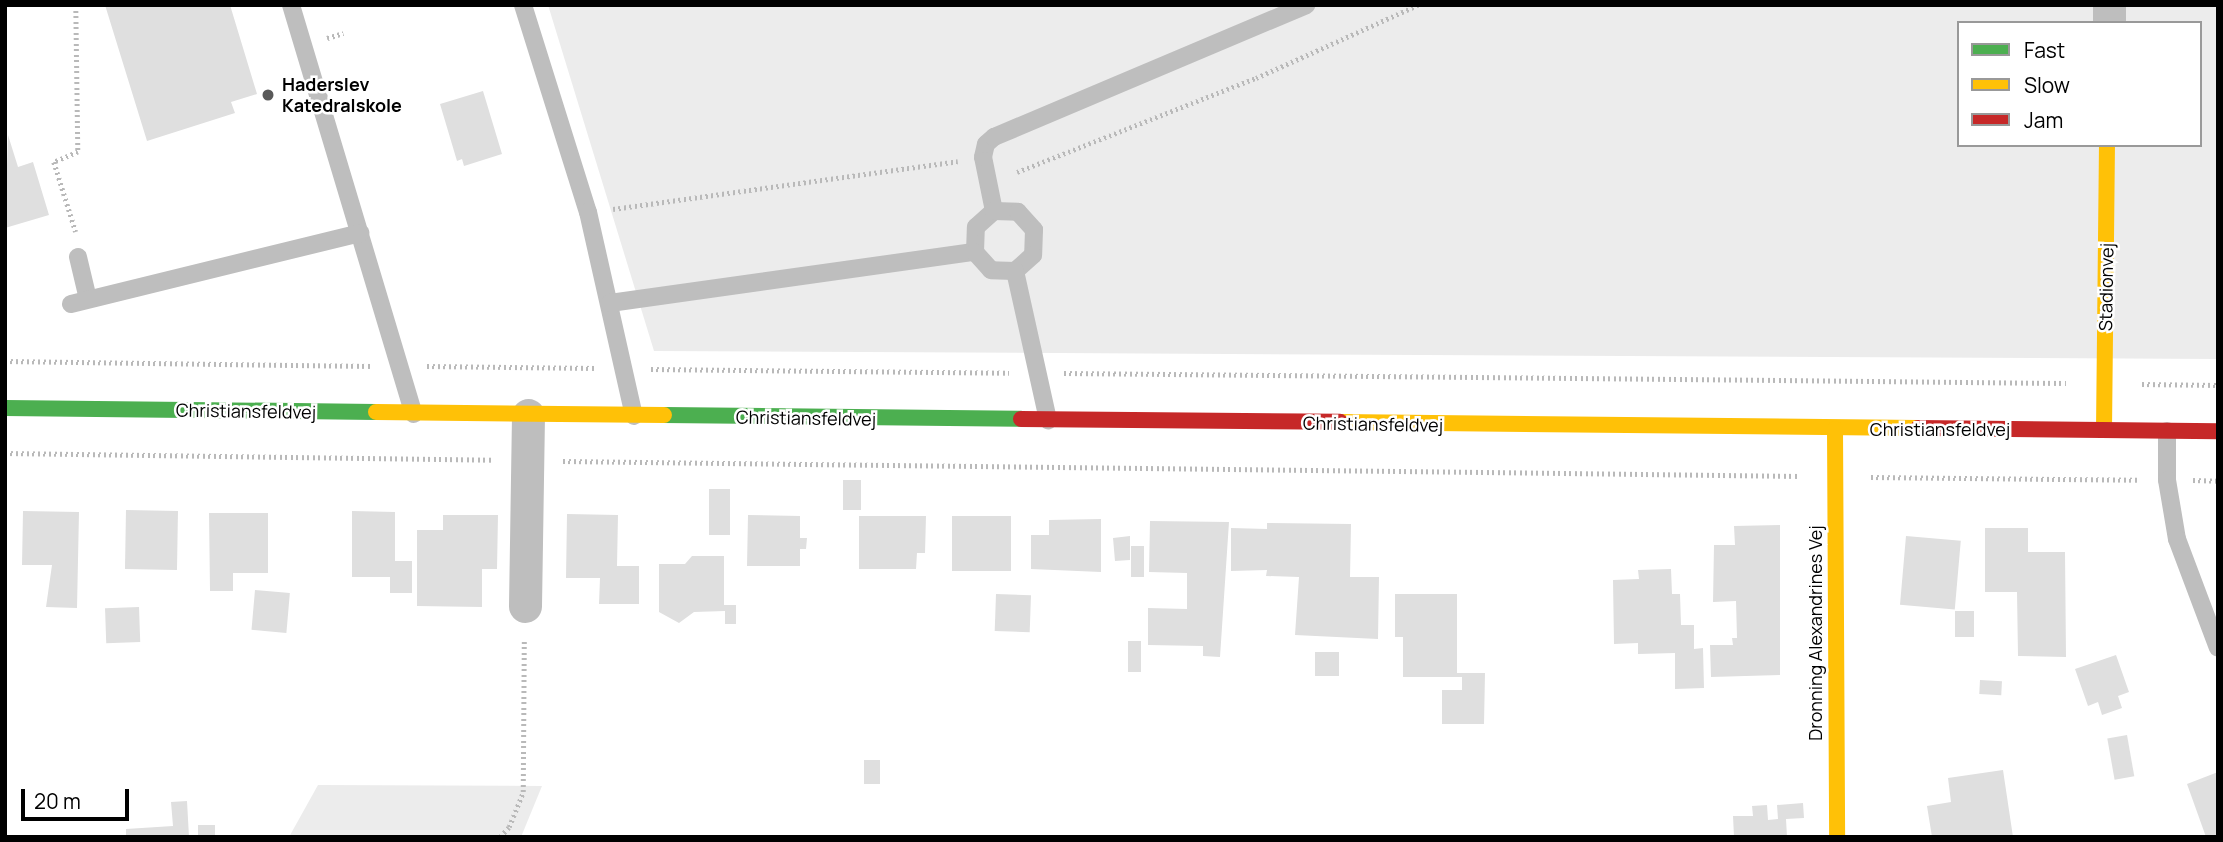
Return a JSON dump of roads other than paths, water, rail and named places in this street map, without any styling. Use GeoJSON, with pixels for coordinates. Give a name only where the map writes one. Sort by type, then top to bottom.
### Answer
{"type":"FeatureCollection","features":[{"type":"Feature","properties":{"kind":"street","name":"Stadionvej"},"geometry":{"type":"LineString","coordinates":[[2104,430],[2108,147]]}},
{"type":"Feature","properties":{"kind":"street","name":"Christiansfeldvej"},"geometry":{"type":"LineString","coordinates":[[5,408],[2218,431]]}},
{"type":"Feature","properties":{"kind":"street"},"geometry":{"type":"LineString","coordinates":[[525,606],[528,415]]}},
{"type":"Feature","properties":{"kind":"street","name":"Dronning Alexandrines Vej"},"geometry":{"type":"LineString","coordinates":[[1835,429],[1837,837]]}},
{"type":"Feature","properties":{"kind":"lane"},"geometry":{"type":"LineString","coordinates":[[291,5],[414,414]]}},
{"type":"Feature","properties":{"kind":"lane"},"geometry":{"type":"LineString","coordinates":[[523,5],[588,212],[634,416]]}},
{"type":"Feature","properties":{"kind":"lane"},"geometry":{"type":"LineString","coordinates":[[994,211],[983,157],[986,144],[994,136],[1307,5]]}},
{"type":"Feature","properties":{"kind":"lane"},"geometry":{"type":"LineString","coordinates":[[994,211],[1018,212],[1034,230],[1033,255],[1015,271],[991,270],[975,252],[976,227],[994,211]]}},
{"type":"Feature","properties":{"kind":"lane"},"geometry":{"type":"LineString","coordinates":[[78,257],[80,302],[360,233]]}},
{"type":"Feature","properties":{"kind":"lane"},"geometry":{"type":"LineString","coordinates":[[610,303],[975,252]]}},
{"type":"Feature","properties":{"kind":"lane"},"geometry":{"type":"LineString","coordinates":[[1015,271],[1048,420]]}},
{"type":"Feature","properties":{"kind":"lane"},"geometry":{"type":"LineString","coordinates":[[2167,430],[2167,480],[2176,539],[2218,648]]}},
{"type":"Feature","properties":{"kind":"place","name":"Haderslev Katedralskole"},"geometry":{"type":"Point","coordinates":[268,95]}}]}
